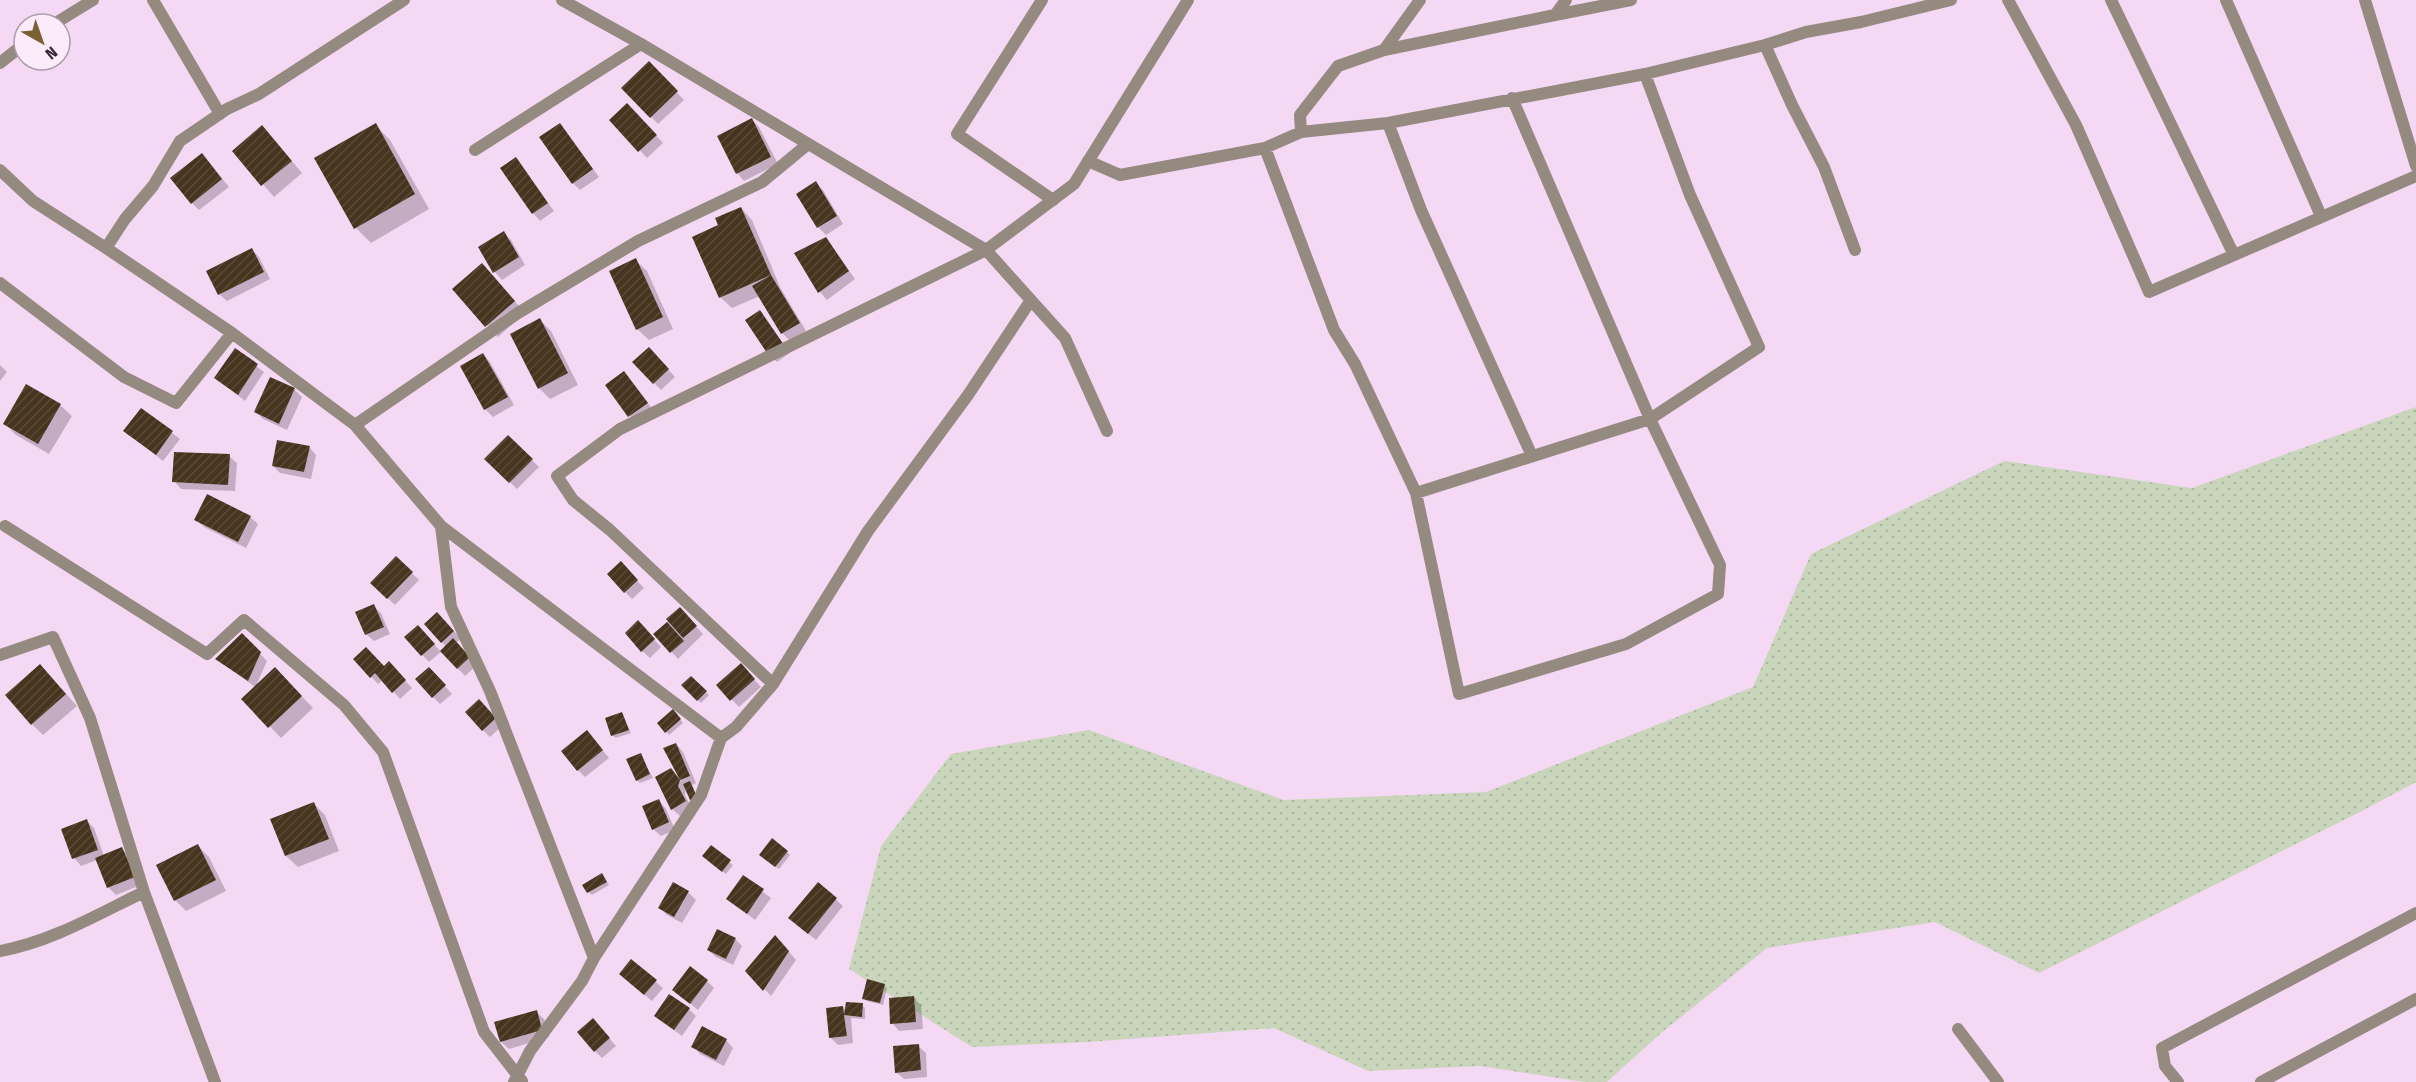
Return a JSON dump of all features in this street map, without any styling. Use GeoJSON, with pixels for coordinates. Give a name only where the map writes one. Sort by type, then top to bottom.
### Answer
{"type":"FeatureCollection","features":[{"type":"Feature","properties":{"kind":"street"},"geometry":{"type":"LineString","coordinates":[[72,13],[93,0]]}},
{"type":"Feature","properties":{"kind":"street"},"geometry":{"type":"LineString","coordinates":[[153,0],[220,114]]}},
{"type":"Feature","properties":{"kind":"street"},"geometry":{"type":"LineString","coordinates":[[106,248],[125,219],[153,186],[180,141],[220,114],[259,94],[404,0]]}},
{"type":"Feature","properties":{"kind":"street"},"geometry":{"type":"LineString","coordinates":[[562,0],[641,44],[986,250],[1065,338],[1107,431]]}},
{"type":"Feature","properties":{"kind":"street"},"geometry":{"type":"LineString","coordinates":[[1042,0],[957,134],[1053,200]]}},
{"type":"Feature","properties":{"kind":"street"},"geometry":{"type":"LineString","coordinates":[[773,684],[610,530],[573,500],[557,476],[620,429],[986,250],[1053,200],[1074,184],[1188,0]]}},
{"type":"Feature","properties":{"kind":"street"},"geometry":{"type":"LineString","coordinates":[[1383,50],[1420,0]]}},
{"type":"Feature","properties":{"kind":"street"},"geometry":{"type":"LineString","coordinates":[[1555,15],[1566,0]]}},
{"type":"Feature","properties":{"kind":"street"},"geometry":{"type":"LineString","coordinates":[[1301,132],[1300,115],[1338,66],[1383,50],[1630,0]]}},
{"type":"Feature","properties":{"kind":"street"},"geometry":{"type":"LineString","coordinates":[[1088,161],[1120,175],[1265,148],[1301,132],[1388,123],[1645,74],[1766,45],[1806,32],[1861,22],[1951,0]]}},
{"type":"Feature","properties":{"kind":"street"},"geometry":{"type":"LineString","coordinates":[[2008,0],[2076,125],[2149,292],[2416,176]]}},
{"type":"Feature","properties":{"kind":"street"},"geometry":{"type":"LineString","coordinates":[[2111,0],[2234,255]]}},
{"type":"Feature","properties":{"kind":"street"},"geometry":{"type":"LineString","coordinates":[[2226,0],[2321,216]]}},
{"type":"Feature","properties":{"kind":"street"},"geometry":{"type":"LineString","coordinates":[[2365,0],[2416,166]]}},
{"type":"Feature","properties":{"kind":"street"},"geometry":{"type":"LineString","coordinates":[[476,150],[641,44]]}},
{"type":"Feature","properties":{"kind":"street"},"geometry":{"type":"LineString","coordinates":[[1766,45],[1792,105],[1824,167],[1855,250]]}},
{"type":"Feature","properties":{"kind":"street"},"geometry":{"type":"LineString","coordinates":[[0,63],[12,54]]}},
{"type":"Feature","properties":{"kind":"street"},"geometry":{"type":"LineString","coordinates":[[1416,493],[1650,419],[1758,346],[1690,195],[1645,74]]}},
{"type":"Feature","properties":{"kind":"street"},"geometry":{"type":"LineString","coordinates":[[1265,148],[1334,330],[1355,364],[1416,493],[1459,694],[1626,644],[1718,594],[1720,565],[1650,419],[1512,98]]}},
{"type":"Feature","properties":{"kind":"street"},"geometry":{"type":"LineString","coordinates":[[1388,123],[1421,210],[1532,456]]}},
{"type":"Feature","properties":{"kind":"street"},"geometry":{"type":"LineString","coordinates":[[355,425],[518,313],[638,242],[762,182],[808,144]]}},
{"type":"Feature","properties":{"kind":"street"},"geometry":{"type":"LineString","coordinates":[[0,170],[33,201],[232,333],[355,425],[441,526],[721,738]]}},
{"type":"Feature","properties":{"kind":"street"},"geometry":{"type":"LineString","coordinates":[[0,283],[124,377],[176,403],[232,333]]}},
{"type":"Feature","properties":{"kind":"street"},"geometry":{"type":"LineString","coordinates":[[518,1080],[530,1051],[582,981],[594,958],[701,795],[721,738],[736,727],[773,684],[868,531],[968,395],[1031,300]]}},
{"type":"Feature","properties":{"kind":"street"},"geometry":{"type":"LineString","coordinates":[[5,526],[207,654],[244,620],[344,705],[384,752],[484,1032],[518,1080]]}},
{"type":"Feature","properties":{"kind":"street"},"geometry":{"type":"LineString","coordinates":[[441,526],[451,607],[490,691],[594,958]]}},
{"type":"Feature","properties":{"kind":"street"},"geometry":{"type":"LineString","coordinates":[[0,655],[53,637],[90,718],[144,892],[215,1082]]}},
{"type":"Feature","properties":{"kind":"street"},"geometry":{"type":"LineString","coordinates":[[0,951],[20,948],[63,931],[144,892]]}},
{"type":"Feature","properties":{"kind":"street"},"geometry":{"type":"LineString","coordinates":[[2178,1082],[2165,1066],[2162,1048],[2416,913]]}},
{"type":"Feature","properties":{"kind":"street"},"geometry":{"type":"LineString","coordinates":[[2261,1082],[2416,999]]}},
{"type":"Feature","properties":{"kind":"street"},"geometry":{"type":"LineString","coordinates":[[1958,1029],[1998,1082]]}},
{"type":"Feature","properties":{"kind":"green space"},"geometry":{"type":"Polygon","coordinates":[[[2416,407],[2416,782],[2039,973],[1935,922],[1767,948],[1661,1033],[1607,1082],[1584,1082],[1480,1066],[1368,1071],[1274,1028],[1088,1042],[972,1047],[849,969],[881,846],[951,754],[1089,730],[1284,800],[1486,792],[1753,687],[1811,554],[2004,461],[2192,488],[2416,407]]]}},
{"type":"Feature","properties":{"kind":"building"},"geometry":{"type":"Polygon","coordinates":[[[649,61],[678,91],[650,118],[621,88],[649,61]]]}},
{"type":"Feature","properties":{"kind":"building"},"geometry":{"type":"Polygon","coordinates":[[[627,103],[657,135],[638,152],[609,120],[627,103]]]}},
{"type":"Feature","properties":{"kind":"building"},"geometry":{"type":"Polygon","coordinates":[[[752,118],[771,157],[736,174],[717,136],[752,118]]]}},
{"type":"Feature","properties":{"kind":"building"},"geometry":{"type":"Polygon","coordinates":[[[376,123],[415,194],[354,229],[314,158],[376,123]]]}},
{"type":"Feature","properties":{"kind":"building"},"geometry":{"type":"Polygon","coordinates":[[[560,123],[593,169],[572,184],[539,137],[560,123]]]}},
{"type":"Feature","properties":{"kind":"building"},"geometry":{"type":"Polygon","coordinates":[[[262,125],[292,161],[261,186],[232,151],[262,125]]]}},
{"type":"Feature","properties":{"kind":"building"},"geometry":{"type":"Polygon","coordinates":[[[202,153],[222,179],[191,204],[170,178],[202,153]]]}},
{"type":"Feature","properties":{"kind":"building"},"geometry":{"type":"Polygon","coordinates":[[[516,157],[548,203],[532,214],[500,168],[516,157]]]}},
{"type":"Feature","properties":{"kind":"building"},"geometry":{"type":"Polygon","coordinates":[[[816,181],[837,216],[817,228],[796,194],[816,181]]]}},
{"type":"Feature","properties":{"kind":"building"},"geometry":{"type":"Polygon","coordinates":[[[741,207],[771,275],[719,298],[692,237],[718,225],[715,218],[741,207]]]}},
{"type":"Feature","properties":{"kind":"building"},"geometry":{"type":"Polygon","coordinates":[[[504,231],[519,257],[493,273],[478,247],[504,231]]]}},
{"type":"Feature","properties":{"kind":"building"},"geometry":{"type":"Polygon","coordinates":[[[826,237],[849,271],[818,293],[794,253],[826,237]]]}},
{"type":"Feature","properties":{"kind":"building"},"geometry":{"type":"Polygon","coordinates":[[[252,248],[264,272],[218,295],[206,271],[252,248]]]}},
{"type":"Feature","properties":{"kind":"building"},"geometry":{"type":"Polygon","coordinates":[[[636,258],[663,317],[636,330],[609,271],[636,258]]]}},
{"type":"Feature","properties":{"kind":"building"},"geometry":{"type":"Polygon","coordinates":[[[482,263],[515,301],[485,327],[452,289],[482,263]]]}},
{"type":"Feature","properties":{"kind":"building"},"geometry":{"type":"Polygon","coordinates":[[[771,275],[800,323],[781,334],[752,286],[771,275]]]}},
{"type":"Feature","properties":{"kind":"building"},"geometry":{"type":"Polygon","coordinates":[[[760,310],[784,345],[769,356],[745,320],[760,310]]]}},
{"type":"Feature","properties":{"kind":"building"},"geometry":{"type":"Polygon","coordinates":[[[540,318],[568,373],[538,389],[510,334],[540,318]]]}},
{"type":"Feature","properties":{"kind":"building"},"geometry":{"type":"Polygon","coordinates":[[[649,347],[669,369],[653,384],[632,362],[649,347]]]}},
{"type":"Feature","properties":{"kind":"building"},"geometry":{"type":"Polygon","coordinates":[[[235,348],[258,364],[238,395],[214,378],[235,348]]]}},
{"type":"Feature","properties":{"kind":"building"},"geometry":{"type":"Polygon","coordinates":[[[483,353],[508,397],[484,410],[460,366],[483,353]]]}},
{"type":"Feature","properties":{"kind":"building"},"geometry":{"type":"Polygon","coordinates":[[[624,371],[648,403],[628,417],[605,385],[624,371]]]}},
{"type":"Feature","properties":{"kind":"building"},"geometry":{"type":"Polygon","coordinates":[[[270,377],[295,388],[279,424],[254,412],[270,377]]]}},
{"type":"Feature","properties":{"kind":"building"},"geometry":{"type":"Polygon","coordinates":[[[26,384],[61,404],[38,444],[3,424],[26,384]]]}},
{"type":"Feature","properties":{"kind":"building"},"geometry":{"type":"Polygon","coordinates":[[[141,408],[173,431],[156,455],[123,431],[141,408]]]}},
{"type":"Feature","properties":{"kind":"building"},"geometry":{"type":"Polygon","coordinates":[[[508,435],[533,459],[509,483],[484,459],[508,435]]]}},
{"type":"Feature","properties":{"kind":"building"},"geometry":{"type":"Polygon","coordinates":[[[277,440],[310,446],[304,472],[272,466],[277,440]]]}},
{"type":"Feature","properties":{"kind":"building"},"geometry":{"type":"Polygon","coordinates":[[[174,452],[230,454],[228,485],[172,482],[174,452]]]}},
{"type":"Feature","properties":{"kind":"building"},"geometry":{"type":"Polygon","coordinates":[[[207,494],[251,516],[238,542],[194,520],[207,494]]]}},
{"type":"Feature","properties":{"kind":"building"},"geometry":{"type":"Polygon","coordinates":[[[396,556],[413,572],[387,599],[370,583],[396,556]]]}},
{"type":"Feature","properties":{"kind":"building"},"geometry":{"type":"Polygon","coordinates":[[[621,561],[638,580],[624,593],[607,574],[621,561]]]}},
{"type":"Feature","properties":{"kind":"building"},"geometry":{"type":"Polygon","coordinates":[[[374,604],[384,627],[365,635],[355,612],[374,604]]]}},
{"type":"Feature","properties":{"kind":"building"},"geometry":{"type":"Polygon","coordinates":[[[680,607],[697,626],[683,638],[666,619],[680,607]]]}},
{"type":"Feature","properties":{"kind":"building"},"geometry":{"type":"Polygon","coordinates":[[[437,612],[454,631],[441,643],[424,624],[437,612]]]}},
{"type":"Feature","properties":{"kind":"building"},"geometry":{"type":"Polygon","coordinates":[[[638,620],[655,639],[641,652],[625,633],[638,620]]]}},
{"type":"Feature","properties":{"kind":"building"},"geometry":{"type":"Polygon","coordinates":[[[667,622],[684,641],[670,653],[653,634],[667,622]]]}},
{"type":"Feature","properties":{"kind":"building"},"geometry":{"type":"Polygon","coordinates":[[[418,625],[435,644],[421,656],[404,637],[418,625]]]}},
{"type":"Feature","properties":{"kind":"building"},"geometry":{"type":"Polygon","coordinates":[[[242,633],[261,652],[248,681],[215,659],[242,633]]]}},
{"type":"Feature","properties":{"kind":"building"},"geometry":{"type":"Polygon","coordinates":[[[453,638],[470,657],[457,669],[440,651],[453,638]]]}},
{"type":"Feature","properties":{"kind":"building"},"geometry":{"type":"Polygon","coordinates":[[[366,647],[384,666],[389,661],[406,680],[392,693],[375,673],[370,678],[353,659],[366,647]]]}},
{"type":"Feature","properties":{"kind":"building"},"geometry":{"type":"Polygon","coordinates":[[[741,663],[755,679],[730,701],[716,685],[741,663]]]}},
{"type":"Feature","properties":{"kind":"building"},"geometry":{"type":"Polygon","coordinates":[[[40,664],[66,694],[31,725],[5,695],[40,664]]]}},
{"type":"Feature","properties":{"kind":"building"},"geometry":{"type":"Polygon","coordinates":[[[275,667],[302,696],[268,728],[241,699],[275,667]]]}},
{"type":"Feature","properties":{"kind":"building"},"geometry":{"type":"Polygon","coordinates":[[[429,667],[446,685],[432,698],[415,679],[429,667]]]}},
{"type":"Feature","properties":{"kind":"building"},"geometry":{"type":"Polygon","coordinates":[[[691,676],[707,691],[697,701],[681,685],[691,676]]]}},
{"type":"Feature","properties":{"kind":"building"},"geometry":{"type":"Polygon","coordinates":[[[479,699],[496,718],[482,731],[465,712],[479,699]]]}},
{"type":"Feature","properties":{"kind":"building"},"geometry":{"type":"Polygon","coordinates":[[[673,709],[681,719],[665,733],[657,723],[673,709]]]}},
{"type":"Feature","properties":{"kind":"building"},"geometry":{"type":"Polygon","coordinates":[[[622,712],[629,730],[611,736],[605,718],[622,712]]]}},
{"type":"Feature","properties":{"kind":"building"},"geometry":{"type":"Polygon","coordinates":[[[587,730],[603,750],[577,771],[561,751],[587,730]]]}},
{"type":"Feature","properties":{"kind":"building"},"geometry":{"type":"Polygon","coordinates":[[[676,743],[690,776],[680,780],[663,748],[676,743]]]}},
{"type":"Feature","properties":{"kind":"building"},"geometry":{"type":"Polygon","coordinates":[[[641,753],[650,774],[636,781],[626,759],[641,753]]]}},
{"type":"Feature","properties":{"kind":"building"},"geometry":{"type":"Polygon","coordinates":[[[671,768],[680,780],[678,786],[686,801],[671,810],[655,777],[671,768]]]}},
{"type":"Feature","properties":{"kind":"building"},"geometry":{"type":"Polygon","coordinates":[[[690,781],[697,797],[690,800],[683,784],[690,781]]]}},
{"type":"Feature","properties":{"kind":"building"},"geometry":{"type":"Polygon","coordinates":[[[659,799],[669,822],[652,830],[642,806],[659,799]]]}},
{"type":"Feature","properties":{"kind":"building"},"geometry":{"type":"Polygon","coordinates":[[[314,802],[329,839],[285,856],[270,819],[314,802]]]}},
{"type":"Feature","properties":{"kind":"building"},"geometry":{"type":"Polygon","coordinates":[[[87,819],[98,850],[72,859],[61,829],[87,819]]]}},
{"type":"Feature","properties":{"kind":"building"},"geometry":{"type":"Polygon","coordinates":[[[772,838],[788,851],[775,867],[759,855],[772,838]]]}},
{"type":"Feature","properties":{"kind":"building"},"geometry":{"type":"Polygon","coordinates":[[[198,844],[216,880],[174,901],[156,865],[198,844]]]}},
{"type":"Feature","properties":{"kind":"building"},"geometry":{"type":"Polygon","coordinates":[[[711,845],[731,860],[722,872],[702,856],[711,845]]]}},
{"type":"Feature","properties":{"kind":"building"},"geometry":{"type":"Polygon","coordinates":[[[122,847],[135,877],[107,888],[95,858],[122,847]]]}},
{"type":"Feature","properties":{"kind":"building"},"geometry":{"type":"Polygon","coordinates":[[[602,873],[607,882],[587,893],[582,885],[602,873]]]}},
{"type":"Feature","properties":{"kind":"building"},"geometry":{"type":"Polygon","coordinates":[[[743,875],[764,889],[747,914],[726,899],[743,875]]]}},
{"type":"Feature","properties":{"kind":"building"},"geometry":{"type":"Polygon","coordinates":[[[673,882],[689,891],[674,917],[658,908],[673,882]]]}},
{"type":"Feature","properties":{"kind":"building"},"geometry":{"type":"Polygon","coordinates":[[[818,882],[837,898],[808,934],[788,918],[818,882]]]}},
{"type":"Feature","properties":{"kind":"building"},"geometry":{"type":"Polygon","coordinates":[[[717,929],[736,938],[726,959],[707,950],[717,929]]]}},
{"type":"Feature","properties":{"kind":"building"},"geometry":{"type":"Polygon","coordinates":[[[775,935],[789,951],[763,991],[745,971],[775,935]]]}},
{"type":"Feature","properties":{"kind":"building"},"geometry":{"type":"Polygon","coordinates":[[[631,959],[657,980],[644,995],[619,974],[631,959]]]}},
{"type":"Feature","properties":{"kind":"building"},"geometry":{"type":"Polygon","coordinates":[[[690,966],[708,980],[690,1004],[672,990],[690,966]]]}},
{"type":"Feature","properties":{"kind":"building"},"geometry":{"type":"Polygon","coordinates":[[[867,979],[885,984],[880,1003],[862,999],[867,979]]]}},
{"type":"Feature","properties":{"kind":"building"},"geometry":{"type":"Polygon","coordinates":[[[669,994],[690,1008],[674,1030],[654,1016],[669,994]]]}},
{"type":"Feature","properties":{"kind":"building"},"geometry":{"type":"Polygon","coordinates":[[[914,996],[916,1022],[890,1024],[889,998],[914,996]]]}},
{"type":"Feature","properties":{"kind":"building"},"geometry":{"type":"Polygon","coordinates":[[[846,1002],[863,1003],[862,1017],[844,1015],[846,1002]]]}},
{"type":"Feature","properties":{"kind":"building"},"geometry":{"type":"Polygon","coordinates":[[[843,1006],[847,1036],[829,1038],[826,1008],[843,1006]]]}},
{"type":"Feature","properties":{"kind":"building"},"geometry":{"type":"Polygon","coordinates":[[[537,1010],[542,1030],[500,1042],[494,1022],[537,1010]]]}},
{"type":"Feature","properties":{"kind":"building"},"geometry":{"type":"Polygon","coordinates":[[[593,1018],[610,1038],[594,1052],[577,1032],[593,1018]]]}},
{"type":"Feature","properties":{"kind":"building"},"geometry":{"type":"Polygon","coordinates":[[[702,1026],[727,1039],[716,1060],[691,1047],[702,1026]]]}},
{"type":"Feature","properties":{"kind":"building"},"geometry":{"type":"Polygon","coordinates":[[[919,1044],[921,1070],[895,1073],[893,1046],[919,1044]]]}}]}
